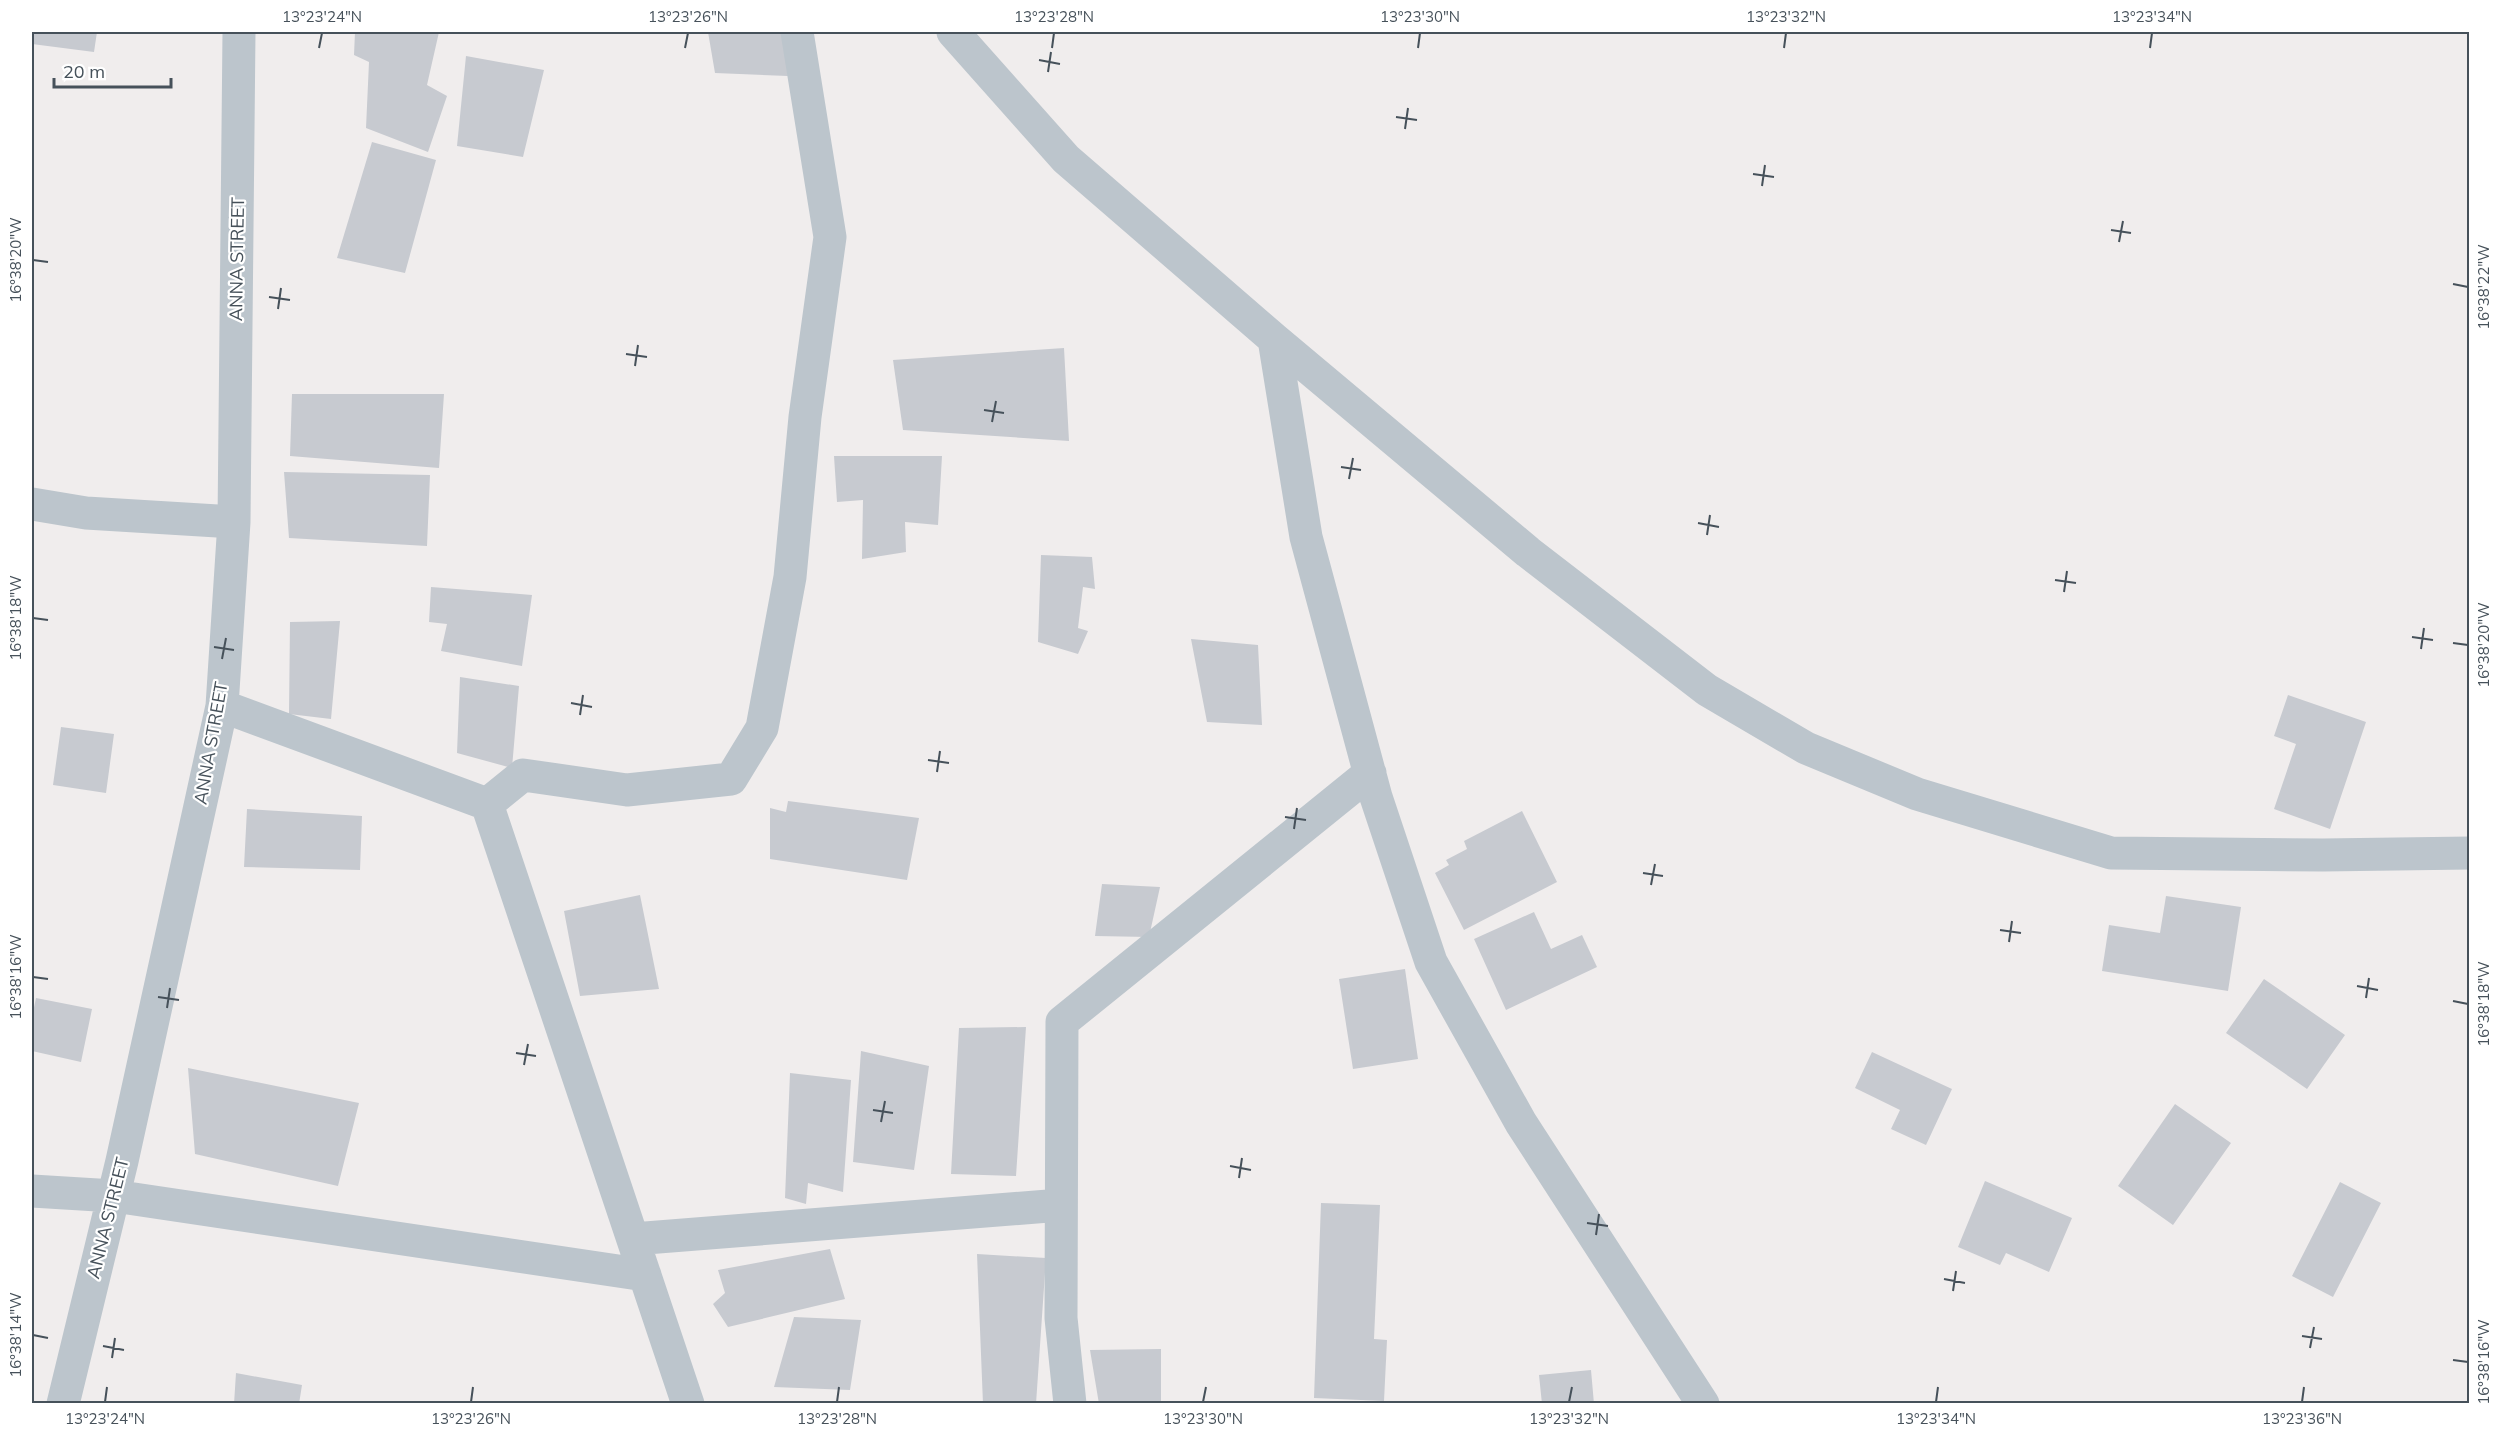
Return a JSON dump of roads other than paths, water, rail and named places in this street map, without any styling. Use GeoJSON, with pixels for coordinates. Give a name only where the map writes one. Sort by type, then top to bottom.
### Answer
{"type":"FeatureCollection","features":[{"type":"Feature","properties":{"kind":"street","name":"ANNA STREET"},"geometry":{"type":"LineString","coordinates":[[63,1404],[114,1196],[222,706],[234,522],[239,32]]}},
{"type":"Feature","properties":{"kind":"street"},"geometry":{"type":"LineString","coordinates":[[487,804],[523,775],[627,790],[731,778],[762,728],[790,577],[805,417],[830,237],[796,32]]}},
{"type":"Feature","properties":{"kind":"street"},"geometry":{"type":"LineString","coordinates":[[953,32],[1066,159],[1274,339],[1528,552],[1669,661],[1707,690],[1806,748],[1917,794],[2111,853],[2311,855],[2469,853]]}},
{"type":"Feature","properties":{"kind":"street"},"geometry":{"type":"LineString","coordinates":[[1274,339],[1306,537],[1370,773],[1431,962],[1521,1123],[1703,1404]]}},
{"type":"Feature","properties":{"kind":"street"},"geometry":{"type":"LineString","coordinates":[[32,504],[86,513],[234,522]]}},
{"type":"Feature","properties":{"kind":"street"},"geometry":{"type":"LineString","coordinates":[[222,706],[487,804]]}},
{"type":"Feature","properties":{"kind":"street"},"geometry":{"type":"LineString","coordinates":[[1070,1404],[1061,1318],[1062,1022],[1370,773]]}},
{"type":"Feature","properties":{"kind":"street"},"geometry":{"type":"LineString","coordinates":[[487,804],[688,1404]]}},
{"type":"Feature","properties":{"kind":"street"},"geometry":{"type":"LineString","coordinates":[[32,1191],[114,1196],[645,1275]]}},
{"type":"Feature","properties":{"kind":"street"},"geometry":{"type":"LineString","coordinates":[[633,1239],[1061,1205]]}}]}
